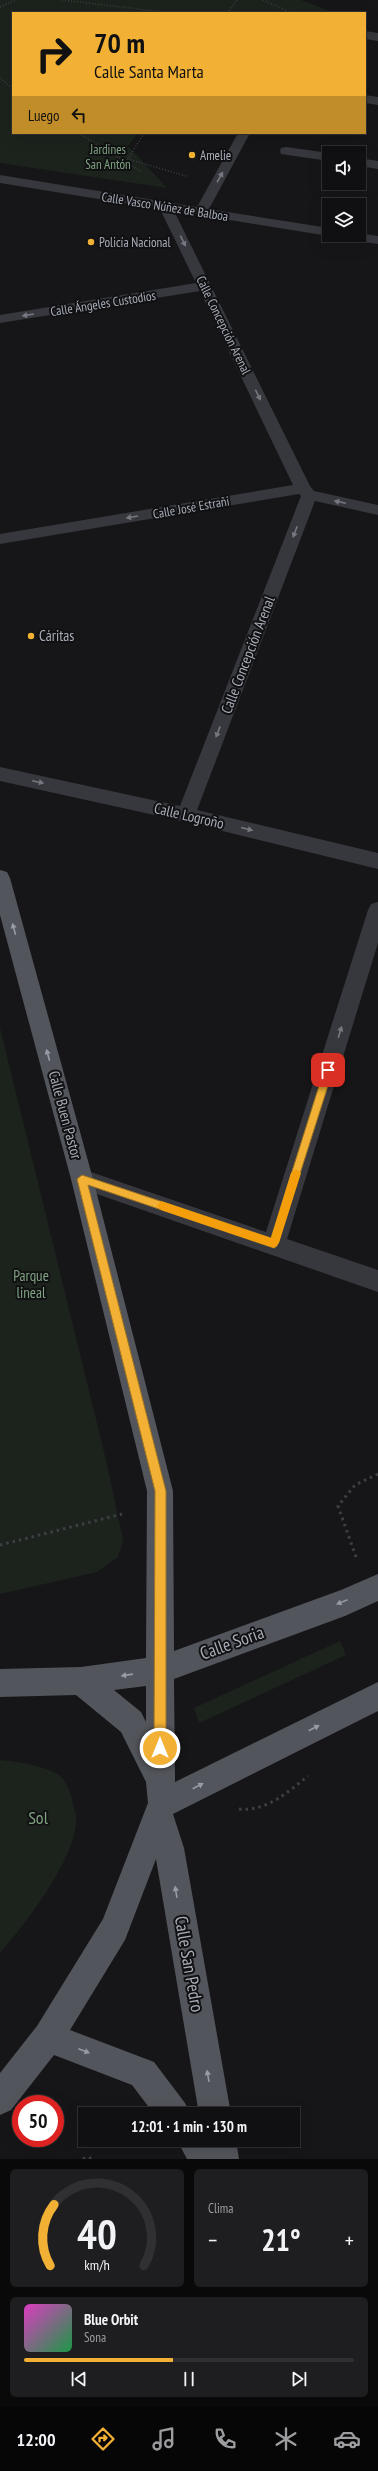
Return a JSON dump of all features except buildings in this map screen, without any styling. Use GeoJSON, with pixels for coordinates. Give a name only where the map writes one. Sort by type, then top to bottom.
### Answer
{"type":"FeatureCollection","features":[{"type":"Feature","properties":{"kind":"main road","name":"Calle Buen Pastor"},"geometry":{"type":"LineString","coordinates":[[0,878],[82,1179],[160,1491],[161,1799]]}},
{"type":"Feature","properties":{"kind":"main road","name":"Calle Soria"},"geometry":{"type":"LineString","coordinates":[[0,1683],[81,1682],[160,1670],[345,1602],[378,1586]]}},
{"type":"Feature","properties":{"kind":"main road"},"geometry":{"type":"LineString","coordinates":[[0,2100],[48,2037],[114,1928],[161,1799],[131,1722],[81,1682]]}},
{"type":"Feature","properties":{"kind":"main road"},"geometry":{"type":"LineString","coordinates":[[161,1799],[378,1696]]}},
{"type":"Feature","properties":{"kind":"main road","name":"Calle San Pedro"},"geometry":{"type":"LineString","coordinates":[[161,1799],[214,2107]]}},
{"type":"Feature","properties":{"kind":"main road"},"geometry":{"type":"LineString","coordinates":[[48,2037],[142,2073],[169,2107]]}},
{"type":"Feature","properties":{"kind":"main road"},"geometry":{"type":"LineString","coordinates":[[199,2147],[208,2159]]}},
{"type":"Feature","properties":{"kind":"main road"},"geometry":{"type":"LineString","coordinates":[[221,2147],[223,2159]]}},
{"type":"Feature","properties":{"kind":"street"},"geometry":{"type":"LineString","coordinates":[[366,36],[378,37]]}},
{"type":"Feature","properties":{"kind":"street"},"geometry":{"type":"LineString","coordinates":[[366,99],[378,101]]}},
{"type":"Feature","properties":{"kind":"street"},"geometry":{"type":"LineString","coordinates":[[201,211],[243,134]]}},
{"type":"Feature","properties":{"kind":"street"},"geometry":{"type":"LineString","coordinates":[[286,151],[322,156]]}},
{"type":"Feature","properties":{"kind":"street"},"geometry":{"type":"LineString","coordinates":[[366,163],[378,165]]}},
{"type":"Feature","properties":{"kind":"street","name":"Calle Vasco Núñez de Balboa"},"geometry":{"type":"LineString","coordinates":[[0,179],[322,231]]}},
{"type":"Feature","properties":{"kind":"street","name":"Calle Concepción Arenal"},"geometry":{"type":"LineString","coordinates":[[165,206],[306,492],[186,814]]}},
{"type":"Feature","properties":{"kind":"street"},"geometry":{"type":"LineString","coordinates":[[366,238],[378,240]]}},
{"type":"Feature","properties":{"kind":"street","name":"Calle Ángeles Custodios"},"geometry":{"type":"LineString","coordinates":[[0,319],[205,286]]}},
{"type":"Feature","properties":{"kind":"street","name":"Calle José Estrañi"},"geometry":{"type":"LineString","coordinates":[[0,539],[306,492],[378,510]]}},
{"type":"Feature","properties":{"kind":"street","name":"Calle Logroño"},"geometry":{"type":"LineString","coordinates":[[0,774],[186,814],[378,861]]}},
{"type":"Feature","properties":{"kind":"street"},"geometry":{"type":"LineString","coordinates":[[274,1243],[378,910]]}},
{"type":"Feature","properties":{"kind":"street"},"geometry":{"type":"LineString","coordinates":[[82,1179],[274,1243],[378,1281]]}},
{"type":"Feature","properties":{"kind":"path"},"geometry":{"type":"LineString","coordinates":[[0,7],[16,0]]}},
{"type":"Feature","properties":{"kind":"path"},"geometry":{"type":"LineString","coordinates":[[62,0],[164,12]]}},
{"type":"Feature","properties":{"kind":"path"},"geometry":{"type":"LineString","coordinates":[[92,4],[96,0]]}},
{"type":"Feature","properties":{"kind":"path"},"geometry":{"type":"LineString","coordinates":[[228,12],[237,0]]}},
{"type":"Feature","properties":{"kind":"path"},"geometry":{"type":"LineString","coordinates":[[263,0],[290,12]]}},
{"type":"Feature","properties":{"kind":"path"},"geometry":{"type":"LineString","coordinates":[[0,78],[12,88]]}},
{"type":"Feature","properties":{"kind":"path"},"geometry":{"type":"LineString","coordinates":[[80,134],[144,173]]}},
{"type":"Feature","properties":{"kind":"path"},"geometry":{"type":"LineString","coordinates":[[143,134],[128,159],[185,176],[210,195]]}},
{"type":"Feature","properties":{"kind":"path"},"geometry":{"type":"LineString","coordinates":[[179,180],[185,176]]}},
{"type":"Feature","properties":{"kind":"path"},"geometry":{"type":"LineString","coordinates":[[338,1506],[355,1485],[378,1474]]}},
{"type":"Feature","properties":{"kind":"path"},"geometry":{"type":"LineString","coordinates":[[0,1545],[127,1513]]}},
{"type":"Feature","properties":{"kind":"path"},"geometry":{"type":"LineString","coordinates":[[233,1807],[247,1811],[281,1798],[311,1774]]}},
{"type":"Feature","properties":{"kind":"path"},"geometry":{"type":"LineString","coordinates":[[83,2159],[87,2157],[93,2159]]}},
{"type":"Feature","properties":{"kind":"green space","name":"Jardines San Antón"},"geometry":{"type":"Polygon","coordinates":[[[0,0],[301,0],[332,12],[12,12],[12,134],[137,134],[128,146],[167,188],[0,163],[0,0]]]}},
{"type":"Feature","properties":{"kind":"green space","name":"Parque lineal"},"geometry":{"type":"Polygon","coordinates":[[[0,1028],[105,1456],[123,1540],[118,1557],[97,1572],[0,1594],[0,1028]]]}},
{"type":"Feature","properties":{"kind":"green space"},"geometry":{"type":"Polygon","coordinates":[[[340,1641],[346,1655],[199,1723],[194,1708],[340,1641]]]}},
{"type":"Feature","properties":{"kind":"green space","name":"Sol"},"geometry":{"type":"Polygon","coordinates":[[[0,1760],[38,1766],[59,1775],[69,1789],[76,1817],[74,1833],[68,1851],[59,1870],[36,1908],[0,1953],[0,1760]]]}},
{"type":"Feature","properties":{"kind":"slow traffic"},"geometry":{"type":"LineString","coordinates":[[161,1206],[274,1243],[296,1173]]}},
{"type":"Feature","properties":{"kind":"place","name":"Amelie"},"geometry":{"type":"Point","coordinates":[192,155]}},
{"type":"Feature","properties":{"kind":"place","name":"Policía Nacional"},"geometry":{"type":"Point","coordinates":[91,242]}},
{"type":"Feature","properties":{"kind":"place","name":"Cáritas"},"geometry":{"type":"Point","coordinates":[31,636]}},
{"type":"Feature","properties":{"kind":"route"},"geometry":{"type":"LineString","coordinates":[[160,1748],[162,1572],[160,1491],[82,1179],[274,1243],[328,1070]]}}]}
